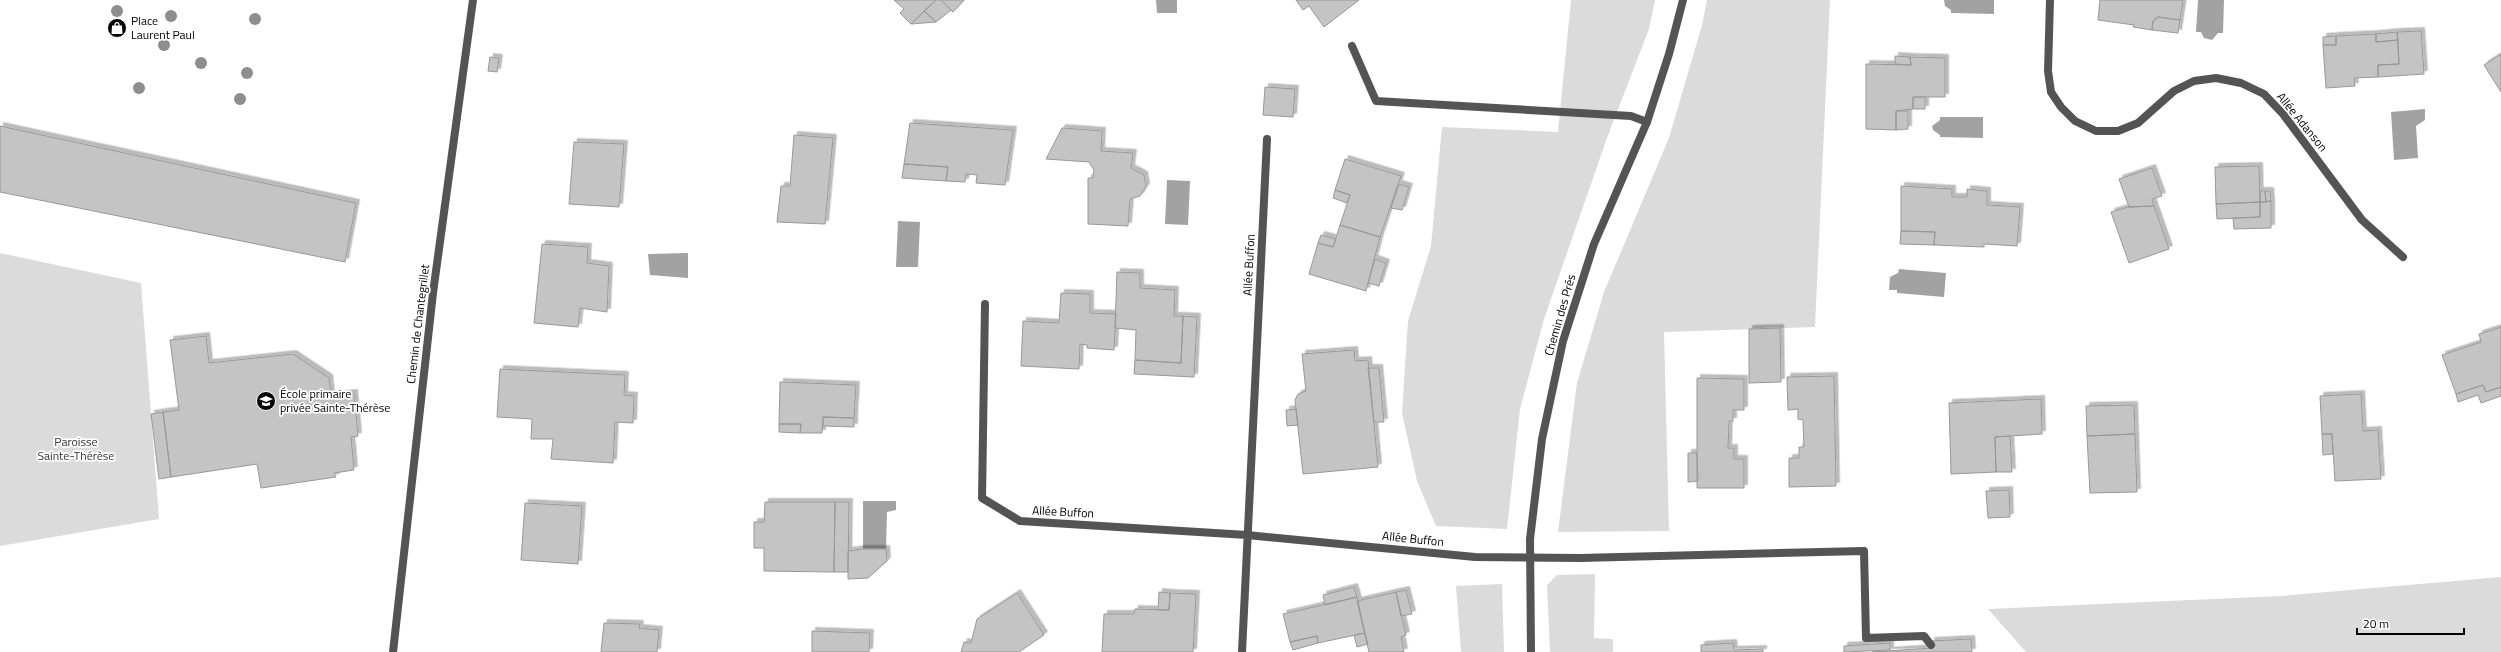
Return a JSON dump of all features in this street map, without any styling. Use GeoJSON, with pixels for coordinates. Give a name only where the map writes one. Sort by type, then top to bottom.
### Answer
{"type":"FeatureCollection","features":[{"type":"Feature","properties":{"kind":"street","name":"Chemin de Chantegrillet"},"geometry":{"type":"LineString","coordinates":[[393,652],[433,294],[473,0]]}},
{"type":"Feature","properties":{"kind":"street","name":"Chemin des Prés"},"geometry":{"type":"LineString","coordinates":[[1531,652],[1529,557],[1542,439],[1563,341],[1594,244],[1646,122],[1669,54],[1683,0]]}},
{"type":"Feature","properties":{"kind":"street","name":"Allée Adanson"},"geometry":{"type":"LineString","coordinates":[[2050,0],[2048,71],[2051,92],[2060,107],[2075,121],[2096,131],[2118,131],[2138,122],[2174,91],[2194,81],[2216,78],[2241,83],[2264,94],[2283,114],[2362,220],[2403,257]]}},
{"type":"Feature","properties":{"kind":"street"},"geometry":{"type":"LineString","coordinates":[[1352,46],[1376,101],[1630,116],[1646,122]]}},
{"type":"Feature","properties":{"kind":"street","name":"Allée Buffon"},"geometry":{"type":"LineString","coordinates":[[1242,652],[1267,139]]}},
{"type":"Feature","properties":{"kind":"street","name":"Allée Buffon"},"geometry":{"type":"LineString","coordinates":[[985,304],[982,498],[1020,521],[1247,535],[1475,557],[1864,551],[1866,638],[1924,636],[1931,644]]}},
{"type":"Feature","properties":{"kind":"green space"},"geometry":{"type":"Polygon","coordinates":[[[1571,0],[1655,0],[1649,29],[1607,138],[1544,319],[1520,409],[1507,529],[1436,526],[1417,481],[1402,413],[1408,321],[1431,246],[1442,127],[1558,132],[1571,0]]]}},
{"type":"Feature","properties":{"kind":"green space"},"geometry":{"type":"Polygon","coordinates":[[[1707,0],[1830,0],[1815,327],[1664,332],[1669,531],[1558,532],[1577,383],[1604,292],[1669,138],[1702,25],[1707,0]]]}},
{"type":"Feature","properties":{"kind":"green space","name":"Paroisse Sainte-Thérèse"},"geometry":{"type":"Polygon","coordinates":[[[0,253],[141,283],[159,519],[0,546],[0,253]]]}},
{"type":"Feature","properties":{"kind":"green space"},"geometry":{"type":"Polygon","coordinates":[[[1595,574],[1594,638],[1613,639],[1613,652],[1550,652],[1547,585],[1557,575],[1595,574]]]}},
{"type":"Feature","properties":{"kind":"green space"},"geometry":{"type":"Polygon","coordinates":[[[2501,577],[2501,652],[2026,652],[1988,609],[2281,596],[2501,577]]]}},
{"type":"Feature","properties":{"kind":"green space"},"geometry":{"type":"Polygon","coordinates":[[[1502,584],[1504,652],[1461,652],[1456,586],[1502,584]]]}},
{"type":"Feature","properties":{"kind":"shaded area"},"geometry":{"type":"Polygon","coordinates":[[[1156,0],[1177,0],[1177,13],[1157,13],[1156,0]]]}},
{"type":"Feature","properties":{"kind":"shaded area"},"geometry":{"type":"Polygon","coordinates":[[[1944,0],[1994,0],[1994,14],[1951,13],[1951,10],[1945,6],[1944,0]]]}},
{"type":"Feature","properties":{"kind":"shaded area"},"geometry":{"type":"Polygon","coordinates":[[[2198,0],[2224,0],[2223,33],[2218,33],[2212,40],[2204,38],[2201,32],[2196,32],[2198,0]]]}},
{"type":"Feature","properties":{"kind":"shaded area"},"geometry":{"type":"Polygon","coordinates":[[[2425,109],[2425,120],[2416,126],[2418,158],[2394,160],[2391,112],[2425,109]]]}},
{"type":"Feature","properties":{"kind":"shaded area"},"geometry":{"type":"Polygon","coordinates":[[[1940,117],[1983,117],[1983,138],[1940,137],[1940,135],[1933,130],[1932,126],[1940,120],[1940,117]]]}},
{"type":"Feature","properties":{"kind":"shaded area"},"geometry":{"type":"Polygon","coordinates":[[[1167,180],[1190,181],[1188,225],[1165,224],[1167,180]]]}},
{"type":"Feature","properties":{"kind":"shaded area"},"geometry":{"type":"Polygon","coordinates":[[[898,221],[920,222],[918,267],[896,267],[898,221]]]}},
{"type":"Feature","properties":{"kind":"shaded area"},"geometry":{"type":"Polygon","coordinates":[[[688,253],[688,278],[650,275],[648,254],[688,253]]]}},
{"type":"Feature","properties":{"kind":"shaded area"},"geometry":{"type":"Polygon","coordinates":[[[1899,269],[1946,273],[1944,297],[1897,293],[1897,290],[1889,290],[1890,277],[1898,273],[1899,269]]]}},
{"type":"Feature","properties":{"kind":"shaded area"},"geometry":{"type":"Polygon","coordinates":[[[863,501],[896,501],[896,510],[887,512],[886,549],[863,549],[863,501]]]}},
{"type":"Feature","properties":{"kind":"building"},"geometry":{"type":"Polygon","coordinates":[[[894,0],[936,0],[911,24],[900,13],[904,9],[894,0]]]}},
{"type":"Feature","properties":{"kind":"building"},"geometry":{"type":"Polygon","coordinates":[[[936,0],[941,0],[951,10],[936,22],[924,11],[936,0]]]}},
{"type":"Feature","properties":{"kind":"building"},"geometry":{"type":"Polygon","coordinates":[[[941,0],[964,0],[953,12],[941,0]]]}},
{"type":"Feature","properties":{"kind":"building"},"geometry":{"type":"Polygon","coordinates":[[[1296,0],[1359,0],[1324,27],[1309,6],[1303,10],[1296,0]]]}},
{"type":"Feature","properties":{"kind":"building"},"geometry":{"type":"Polygon","coordinates":[[[2100,0],[2183,0],[2180,20],[2158,17],[2153,21],[2152,30],[2133,27],[2134,25],[2098,20],[2100,0]]]}},
{"type":"Feature","properties":{"kind":"building"},"geometry":{"type":"Polygon","coordinates":[[[924,11],[936,22],[911,24],[924,11]]]}},
{"type":"Feature","properties":{"kind":"building"},"geometry":{"type":"Polygon","coordinates":[[[2158,17],[2180,20],[2178,33],[2152,30],[2153,21],[2158,17]]]}},
{"type":"Feature","properties":{"kind":"building"},"geometry":{"type":"Polygon","coordinates":[[[2421,31],[2424,74],[2378,77],[2378,65],[2399,64],[2397,32],[2421,31]]]}},
{"type":"Feature","properties":{"kind":"building"},"geometry":{"type":"Polygon","coordinates":[[[2397,32],[2398,40],[2376,42],[2376,34],[2397,32]]]}},
{"type":"Feature","properties":{"kind":"building"},"geometry":{"type":"Polygon","coordinates":[[[2376,34],[2376,42],[2398,40],[2399,64],[2378,65],[2378,77],[2354,78],[2355,86],[2326,88],[2323,45],[2336,45],[2336,36],[2376,34]]]}},
{"type":"Feature","properties":{"kind":"building"},"geometry":{"type":"Polygon","coordinates":[[[2336,36],[2336,45],[2323,45],[2323,37],[2336,36]]]}},
{"type":"Feature","properties":{"kind":"building"},"geometry":{"type":"Polygon","coordinates":[[[2501,54],[2501,92],[2484,65],[2501,54]]]}},
{"type":"Feature","properties":{"kind":"building"},"geometry":{"type":"Polygon","coordinates":[[[1895,56],[1910,57],[1911,65],[1895,64],[1895,56]]]}},
{"type":"Feature","properties":{"kind":"building"},"geometry":{"type":"Polygon","coordinates":[[[490,57],[499,58],[497,72],[488,71],[490,57]]]}},
{"type":"Feature","properties":{"kind":"building"},"geometry":{"type":"Polygon","coordinates":[[[1910,57],[1945,58],[1945,97],[1913,97],[1913,109],[1896,111],[1896,130],[1866,129],[1866,64],[1911,65],[1910,57]]]}},
{"type":"Feature","properties":{"kind":"building"},"geometry":{"type":"Polygon","coordinates":[[[1265,87],[1295,89],[1293,117],[1263,115],[1265,87]]]}},
{"type":"Feature","properties":{"kind":"building"},"geometry":{"type":"Polygon","coordinates":[[[1913,97],[1925,97],[1925,109],[1913,109],[1913,97]]]}},
{"type":"Feature","properties":{"kind":"building"},"geometry":{"type":"Polygon","coordinates":[[[1896,111],[1908,111],[1908,129],[1896,130],[1896,111]]]}},
{"type":"Feature","properties":{"kind":"building"},"geometry":{"type":"Polygon","coordinates":[[[910,123],[1013,130],[1005,185],[976,183],[977,175],[966,174],[965,182],[946,181],[948,167],[904,164],[910,123]]]}},
{"type":"Feature","properties":{"kind":"building"},"geometry":{"type":"Polygon","coordinates":[[[0,126],[356,203],[345,262],[0,192],[0,126]]]}},
{"type":"Feature","properties":{"kind":"building"},"geometry":{"type":"Polygon","coordinates":[[[1062,128],[1102,131],[1101,151],[1133,153],[1131,168],[1144,175],[1146,186],[1140,196],[1130,199],[1128,226],[1088,224],[1088,178],[1093,178],[1094,170],[1089,162],[1046,159],[1062,128]]]}},
{"type":"Feature","properties":{"kind":"building"},"geometry":{"type":"Polygon","coordinates":[[[794,135],[833,138],[825,224],[777,222],[781,186],[790,186],[794,135]]]}},
{"type":"Feature","properties":{"kind":"building"},"geometry":{"type":"Polygon","coordinates":[[[574,142],[624,144],[619,207],[569,204],[574,142]]]}},
{"type":"Feature","properties":{"kind":"building"},"geometry":{"type":"Polygon","coordinates":[[[1345,159],[1401,176],[1380,237],[1340,225],[1350,195],[1335,190],[1345,159]]]}},
{"type":"Feature","properties":{"kind":"building"},"geometry":{"type":"Polygon","coordinates":[[[904,164],[948,167],[946,181],[902,178],[904,164]]]}},
{"type":"Feature","properties":{"kind":"building"},"geometry":{"type":"Polygon","coordinates":[[[2259,166],[2260,202],[2216,204],[2215,167],[2259,166]]]}},
{"type":"Feature","properties":{"kind":"building"},"geometry":{"type":"Polygon","coordinates":[[[2152,168],[2162,196],[2152,199],[2154,206],[2129,207],[2119,179],[2152,168]]]}},
{"type":"Feature","properties":{"kind":"building"},"geometry":{"type":"Polygon","coordinates":[[[1399,184],[1409,187],[1402,210],[1391,208],[1399,184]]]}},
{"type":"Feature","properties":{"kind":"building"},"geometry":{"type":"Polygon","coordinates":[[[1901,186],[1952,189],[1952,197],[1967,197],[1967,189],[1987,191],[1987,205],[2020,207],[2017,246],[1984,244],[1984,247],[1934,245],[1935,232],[1901,231],[1901,186]]]}},
{"type":"Feature","properties":{"kind":"building"},"geometry":{"type":"Polygon","coordinates":[[[1335,190],[1350,195],[1347,203],[1333,198],[1335,190]]]}},
{"type":"Feature","properties":{"kind":"building"},"geometry":{"type":"Polygon","coordinates":[[[2260,191],[2265,191],[2266,202],[2260,202],[2260,191]]]}},
{"type":"Feature","properties":{"kind":"building"},"geometry":{"type":"Polygon","coordinates":[[[2265,191],[2270,191],[2271,201],[2266,202],[2265,191]]]}},
{"type":"Feature","properties":{"kind":"building"},"geometry":{"type":"Polygon","coordinates":[[[2271,201],[2271,228],[2234,229],[2233,218],[2260,217],[2260,202],[2271,201]]]}},
{"type":"Feature","properties":{"kind":"building"},"geometry":{"type":"Polygon","coordinates":[[[2260,202],[2260,217],[2217,219],[2216,204],[2260,202]]]}},
{"type":"Feature","properties":{"kind":"building"},"geometry":{"type":"Polygon","coordinates":[[[2154,206],[2169,249],[2129,263],[2111,212],[2128,207],[2154,206]]]}},
{"type":"Feature","properties":{"kind":"building"},"geometry":{"type":"Polygon","coordinates":[[[1340,225],[1380,237],[1366,291],[1309,274],[1318,243],[1333,247],[1340,225]]]}},
{"type":"Feature","properties":{"kind":"building"},"geometry":{"type":"Polygon","coordinates":[[[1901,231],[1935,232],[1934,245],[1900,244],[1901,231]]]}},
{"type":"Feature","properties":{"kind":"building"},"geometry":{"type":"Polygon","coordinates":[[[1321,235],[1336,239],[1333,247],[1318,243],[1321,235]]]}},
{"type":"Feature","properties":{"kind":"building"},"geometry":{"type":"Polygon","coordinates":[[[542,244],[588,247],[587,263],[609,266],[607,312],[580,308],[578,327],[534,323],[542,244]]]}},
{"type":"Feature","properties":{"kind":"building"},"geometry":{"type":"Polygon","coordinates":[[[1375,259],[1386,263],[1379,286],[1368,283],[1375,259]]]}},
{"type":"Feature","properties":{"kind":"building"},"geometry":{"type":"Polygon","coordinates":[[[1117,272],[1140,273],[1140,288],[1175,290],[1174,316],[1183,316],[1181,363],[1135,360],[1136,330],[1115,328],[1117,272]]]}},
{"type":"Feature","properties":{"kind":"building"},"geometry":{"type":"Polygon","coordinates":[[[1061,293],[1090,294],[1090,313],[1116,314],[1114,350],[1087,348],[1087,345],[1080,344],[1079,369],[1021,366],[1023,321],[1059,323],[1061,293]]]}},
{"type":"Feature","properties":{"kind":"building"},"geometry":{"type":"Polygon","coordinates":[[[1183,316],[1197,317],[1194,377],[1134,374],[1135,360],[1181,363],[1183,316]]]}},
{"type":"Feature","properties":{"kind":"building"},"geometry":{"type":"Polygon","coordinates":[[[2501,327],[2501,387],[2486,392],[2483,385],[2456,394],[2442,355],[2481,342],[2479,334],[2501,327]]]}},
{"type":"Feature","properties":{"kind":"building"},"geometry":{"type":"Polygon","coordinates":[[[1780,328],[1781,382],[1749,383],[1749,329],[1780,328]]]}},
{"type":"Feature","properties":{"kind":"building"},"geometry":{"type":"Polygon","coordinates":[[[206,336],[209,363],[293,354],[329,378],[331,395],[354,393],[358,436],[351,437],[354,470],[334,473],[336,477],[261,488],[257,464],[171,477],[163,412],[179,410],[170,340],[206,336]]]}},
{"type":"Feature","properties":{"kind":"building"},"geometry":{"type":"Polygon","coordinates":[[[1354,350],[1355,361],[1368,360],[1378,467],[1303,474],[1295,400],[1298,394],[1306,391],[1302,354],[1354,350]]]}},
{"type":"Feature","properties":{"kind":"building"},"geometry":{"type":"Polygon","coordinates":[[[1368,368],[1379,368],[1384,422],[1374,422],[1368,368]]]}},
{"type":"Feature","properties":{"kind":"building"},"geometry":{"type":"Polygon","coordinates":[[[500,369],[625,375],[624,395],[634,396],[633,423],[615,422],[613,463],[551,459],[553,439],[531,439],[532,419],[497,417],[500,369]]]}},
{"type":"Feature","properties":{"kind":"building"},"geometry":{"type":"Polygon","coordinates":[[[1834,376],[1836,486],[1789,487],[1789,458],[1799,458],[1799,447],[1804,447],[1803,420],[1798,419],[1798,409],[1788,410],[1787,377],[1834,376]]]}},
{"type":"Feature","properties":{"kind":"building"},"geometry":{"type":"Polygon","coordinates":[[[1697,378],[1744,379],[1744,410],[1733,410],[1733,421],[1729,421],[1728,448],[1734,448],[1734,459],[1744,459],[1744,488],[1697,488],[1697,378]]]}},
{"type":"Feature","properties":{"kind":"building"},"geometry":{"type":"Polygon","coordinates":[[[780,382],[856,385],[854,418],[823,417],[822,433],[800,433],[801,424],[779,424],[780,382]]]}},
{"type":"Feature","properties":{"kind":"building"},"geometry":{"type":"Polygon","coordinates":[[[2483,385],[2486,392],[2501,387],[2501,396],[2481,403],[2478,395],[2458,402],[2456,394],[2483,385]]]}},
{"type":"Feature","properties":{"kind":"building"},"geometry":{"type":"Polygon","coordinates":[[[2361,394],[2363,431],[2378,430],[2381,479],[2335,481],[2332,434],[2322,434],[2320,396],[2361,394]]]}},
{"type":"Feature","properties":{"kind":"building"},"geometry":{"type":"Polygon","coordinates":[[[2041,399],[2042,434],[1995,437],[1996,472],[1951,474],[1949,403],[2041,399]]]}},
{"type":"Feature","properties":{"kind":"building"},"geometry":{"type":"Polygon","coordinates":[[[2134,405],[2135,434],[2087,436],[2086,406],[2134,405]]]}},
{"type":"Feature","properties":{"kind":"building"},"geometry":{"type":"Polygon","coordinates":[[[1296,409],[1298,425],[1287,426],[1286,410],[1296,409]]]}},
{"type":"Feature","properties":{"kind":"building"},"geometry":{"type":"Polygon","coordinates":[[[163,412],[171,477],[159,479],[151,414],[163,412]]]}},
{"type":"Feature","properties":{"kind":"building"},"geometry":{"type":"Polygon","coordinates":[[[823,417],[854,418],[854,427],[823,426],[823,417]]]}},
{"type":"Feature","properties":{"kind":"building"},"geometry":{"type":"Polygon","coordinates":[[[779,424],[801,424],[800,433],[779,432],[779,424]]]}},
{"type":"Feature","properties":{"kind":"building"},"geometry":{"type":"Polygon","coordinates":[[[2135,434],[2137,492],[2090,493],[2087,436],[2135,434]]]}},
{"type":"Feature","properties":{"kind":"building"},"geometry":{"type":"Polygon","coordinates":[[[2322,434],[2332,434],[2333,454],[2323,455],[2322,434]]]}},
{"type":"Feature","properties":{"kind":"building"},"geometry":{"type":"Polygon","coordinates":[[[2010,436],[2012,472],[1996,472],[1995,437],[2010,436]]]}},
{"type":"Feature","properties":{"kind":"building"},"geometry":{"type":"Polygon","coordinates":[[[1688,453],[1697,453],[1698,481],[1688,482],[1688,453]]]}},
{"type":"Feature","properties":{"kind":"building"},"geometry":{"type":"Polygon","coordinates":[[[2009,490],[2010,517],[1988,518],[1986,491],[2009,490]]]}},
{"type":"Feature","properties":{"kind":"building"},"geometry":{"type":"Polygon","coordinates":[[[765,502],[835,502],[834,572],[764,571],[764,548],[754,548],[754,522],[764,522],[765,502]]]}},
{"type":"Feature","properties":{"kind":"building"},"geometry":{"type":"Polygon","coordinates":[[[835,502],[849,502],[848,572],[834,572],[835,502]]]}},
{"type":"Feature","properties":{"kind":"building"},"geometry":{"type":"Polygon","coordinates":[[[525,503],[582,506],[578,564],[521,560],[525,503]]]}},
{"type":"Feature","properties":{"kind":"building"},"geometry":{"type":"Polygon","coordinates":[[[863,549],[886,549],[887,561],[868,578],[848,579],[848,551],[863,549]]]}},
{"type":"Feature","properties":{"kind":"building"},"geometry":{"type":"Polygon","coordinates":[[[1354,587],[1357,597],[1325,605],[1323,595],[1354,587]]]}},
{"type":"Feature","properties":{"kind":"building"},"geometry":{"type":"Polygon","coordinates":[[[1406,590],[1412,614],[1401,616],[1396,592],[1406,590]]]}},
{"type":"Feature","properties":{"kind":"building"},"geometry":{"type":"Polygon","coordinates":[[[1159,592],[1170,593],[1169,610],[1158,610],[1159,592]]]}},
{"type":"Feature","properties":{"kind":"building"},"geometry":{"type":"Polygon","coordinates":[[[1396,592],[1406,635],[1401,637],[1404,652],[1369,652],[1357,601],[1396,592]]]}},
{"type":"Feature","properties":{"kind":"building"},"geometry":{"type":"Polygon","coordinates":[[[1017,593],[1044,635],[1019,652],[961,652],[964,642],[971,643],[977,619],[1017,593]]]}},
{"type":"Feature","properties":{"kind":"building"},"geometry":{"type":"Polygon","coordinates":[[[1170,593],[1196,594],[1193,652],[1102,652],[1104,614],[1134,614],[1135,609],[1169,610],[1170,593]]]}},
{"type":"Feature","properties":{"kind":"building"},"geometry":{"type":"Polygon","coordinates":[[[1357,597],[1365,633],[1318,643],[1317,636],[1290,642],[1283,614],[1357,597]]]}},
{"type":"Feature","properties":{"kind":"building"},"geometry":{"type":"Polygon","coordinates":[[[604,623],[640,624],[639,628],[659,630],[657,652],[601,652],[604,623]]]}},
{"type":"Feature","properties":{"kind":"building"},"geometry":{"type":"Polygon","coordinates":[[[812,631],[870,633],[869,652],[812,652],[812,631]]]}},
{"type":"Feature","properties":{"kind":"building"},"geometry":{"type":"Polygon","coordinates":[[[1365,633],[1368,644],[1357,647],[1354,635],[1365,633]]]}},
{"type":"Feature","properties":{"kind":"building"},"geometry":{"type":"Polygon","coordinates":[[[1317,636],[1318,643],[1293,650],[1290,642],[1317,636]]]}},
{"type":"Feature","properties":{"kind":"building"},"geometry":{"type":"Polygon","coordinates":[[[1971,639],[1972,652],[1872,652],[1932,648],[1931,641],[1971,639]]]}},
{"type":"Feature","properties":{"kind":"building"},"geometry":{"type":"Polygon","coordinates":[[[1733,643],[1734,650],[1763,649],[1763,652],[1701,652],[1701,645],[1733,643]]]}},
{"type":"Feature","properties":{"kind":"building"},"geometry":{"type":"Polygon","coordinates":[[[1890,643],[1890,650],[1844,652],[1844,646],[1890,643]]]}},
{"type":"Feature","properties":{"kind":"place","name":"Place Laurent Paul"},"geometry":{"type":"Point","coordinates":[117,28]}},
{"type":"Feature","properties":{"kind":"place","name":"École primaire privée Sainte-Thérèse"},"geometry":{"type":"Point","coordinates":[266,401]}}]}
